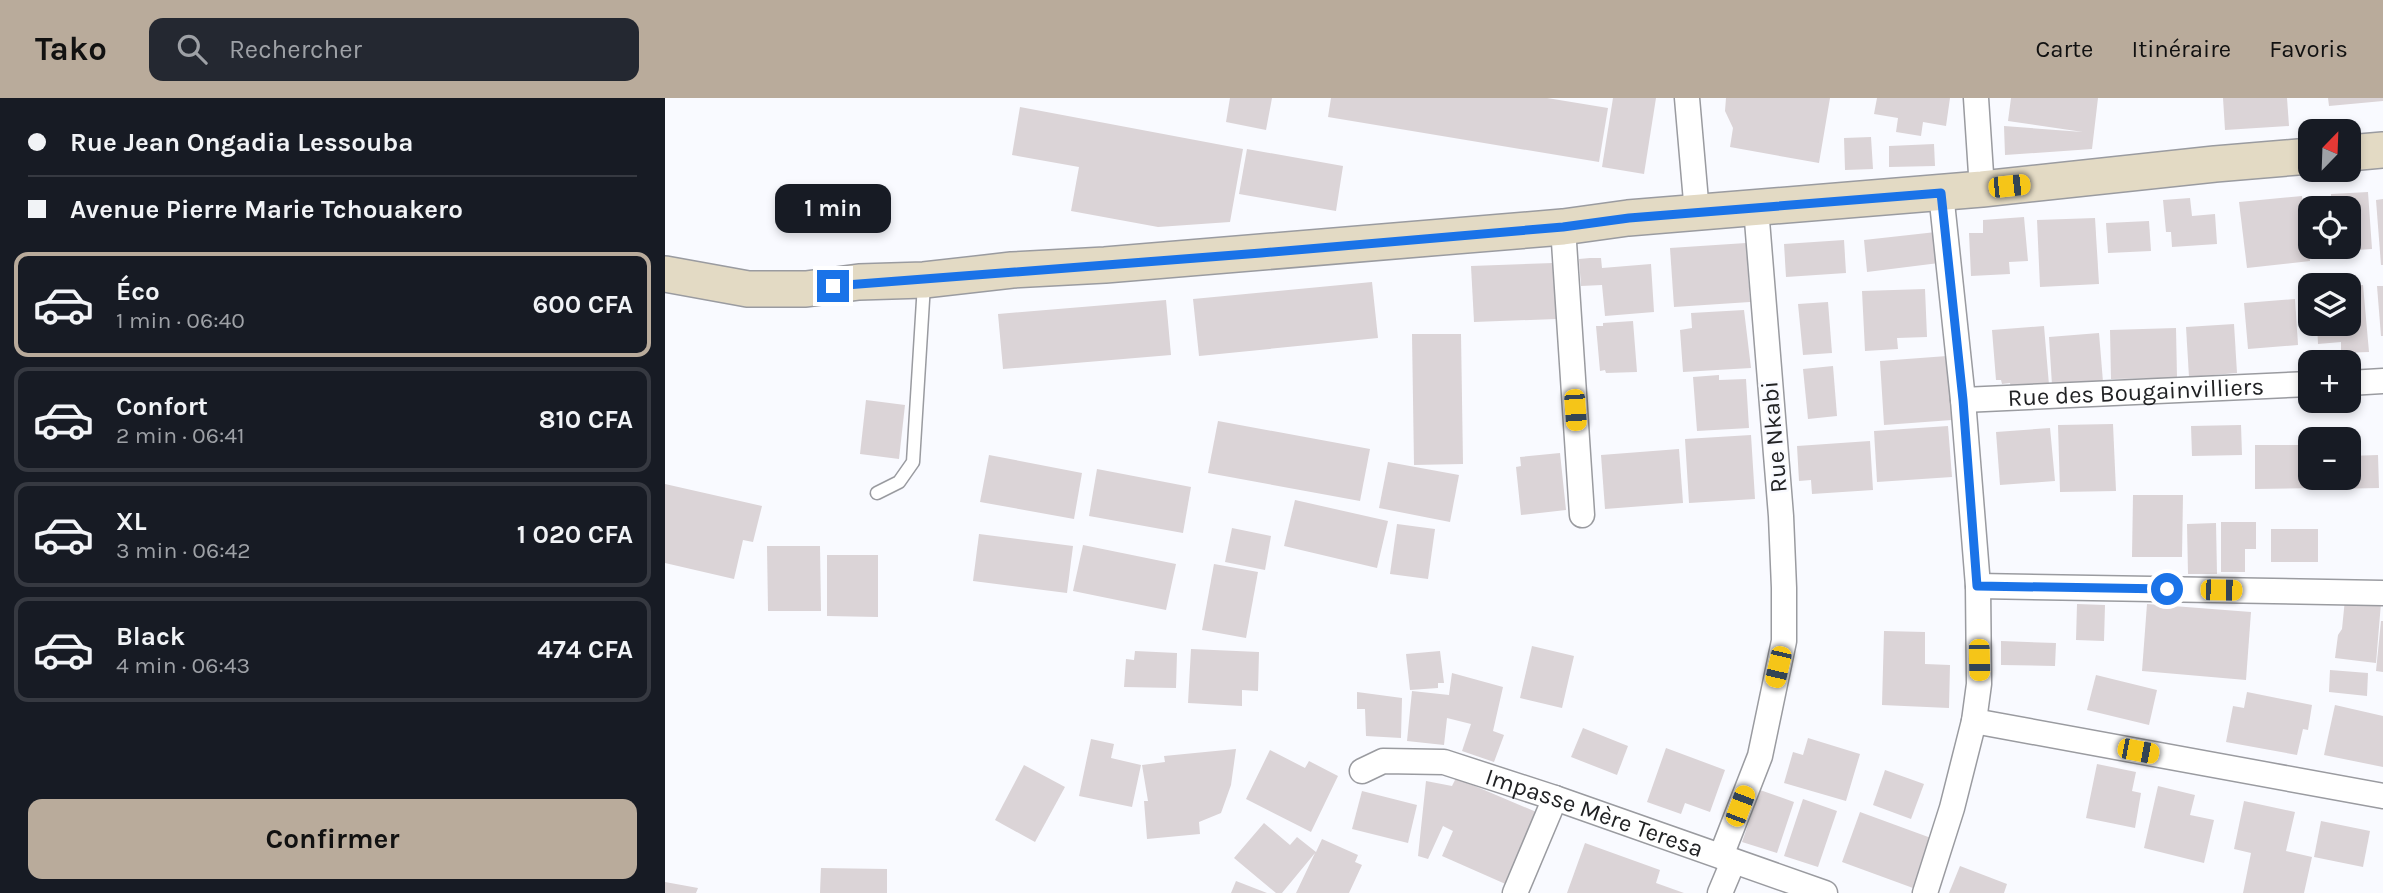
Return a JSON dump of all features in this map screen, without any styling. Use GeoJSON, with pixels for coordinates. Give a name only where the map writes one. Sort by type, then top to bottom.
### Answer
{"type":"FeatureCollection","features":[{"type":"Feature","properties":{"kind":"main road"},"geometry":{"type":"LineString","coordinates":[[2361,152],[2383,150]]}},
{"type":"Feature","properties":{"kind":"main road"},"geometry":{"type":"LineString","coordinates":[[665,274],[748,289],[806,289],[859,282],[924,280],[1012,270],[1209,257],[1563,227],[1618,219],[1941,193],[2298,157]]}},
{"type":"Feature","properties":{"kind":"street"},"geometry":{"type":"LineString","coordinates":[[1687,98],[1697,214]]}},
{"type":"Feature","properties":{"kind":"street"},"geometry":{"type":"LineString","coordinates":[[1976,98],[1982,189]]}},
{"type":"Feature","properties":{"kind":"street"},"geometry":{"type":"LineString","coordinates":[[1925,893],[1952,808],[1974,721],[1979,684],[1977,586],[1963,400],[1941,193]]}},
{"type":"Feature","properties":{"kind":"street","name":"Rue Nkabi"},"geometry":{"type":"LineString","coordinates":[[1727,859],[1760,756],[1784,641],[1784,589],[1756,208]]}},
{"type":"Feature","properties":{"kind":"street"},"geometry":{"type":"LineString","coordinates":[[1563,227],[1583,515]]}},
{"type":"Feature","properties":{"kind":"street"},"geometry":{"type":"LineString","coordinates":[[2361,382],[2383,381]]}},
{"type":"Feature","properties":{"kind":"street","name":"Rue des Bougainvilliers"},"geometry":{"type":"LineString","coordinates":[[1963,400],[2298,385]]}},
{"type":"Feature","properties":{"kind":"street"},"geometry":{"type":"LineString","coordinates":[[1977,586],[2383,593]]}},
{"type":"Feature","properties":{"kind":"street"},"geometry":{"type":"LineString","coordinates":[[1974,721],[2383,796]]}},
{"type":"Feature","properties":{"kind":"street","name":"Impasse Mère Teresa"},"geometry":{"type":"LineString","coordinates":[[1361,771],[1383,761],[1444,762],[1825,893]]}},
{"type":"Feature","properties":{"kind":"street"},"geometry":{"type":"LineString","coordinates":[[1515,893],[1555,798]]}},
{"type":"Feature","properties":{"kind":"street"},"geometry":{"type":"LineString","coordinates":[[1720,893],[1727,859]]}},
{"type":"Feature","properties":{"kind":"lane"},"geometry":{"type":"LineString","coordinates":[[877,493],[899,482],[913,462],[924,280]]}},
{"type":"Feature","properties":{"kind":"building"},"geometry":{"type":"Polygon","coordinates":[[[1230,98],[1272,98],[1266,130],[1226,122],[1230,98]]]}},
{"type":"Feature","properties":{"kind":"building"},"geometry":{"type":"Polygon","coordinates":[[[1331,98],[1547,98],[1608,108],[1599,162],[1328,117],[1331,98]]]}},
{"type":"Feature","properties":{"kind":"building"},"geometry":{"type":"Polygon","coordinates":[[[1613,98],[1656,98],[1644,174],[1602,167],[1613,98]]]}},
{"type":"Feature","properties":{"kind":"building"},"geometry":{"type":"Polygon","coordinates":[[[1726,98],[1830,98],[1819,163],[1730,147],[1733,128],[1725,111],[1726,98]]]}},
{"type":"Feature","properties":{"kind":"building"},"geometry":{"type":"Polygon","coordinates":[[[1877,98],[1950,98],[1946,126],[1923,122],[1921,136],[1896,132],[1898,118],[1874,114],[1877,98]]]}},
{"type":"Feature","properties":{"kind":"building"},"geometry":{"type":"Polygon","coordinates":[[[2011,98],[2098,98],[2092,149],[2005,155],[2004,126],[2083,132],[2008,121],[2011,98]]]}},
{"type":"Feature","properties":{"kind":"building"},"geometry":{"type":"Polygon","coordinates":[[[2223,98],[2287,98],[2289,126],[2225,130],[2223,98]]]}},
{"type":"Feature","properties":{"kind":"building"},"geometry":{"type":"Polygon","coordinates":[[[2328,98],[2383,98],[2383,101],[2329,106],[2328,98]]]}},
{"type":"Feature","properties":{"kind":"building"},"geometry":{"type":"Polygon","coordinates":[[[1020,107],[1243,149],[1230,222],[1158,227],[1071,211],[1079,167],[1012,155],[1020,107]]]}},
{"type":"Feature","properties":{"kind":"building"},"geometry":{"type":"Polygon","coordinates":[[[1871,137],[1873,169],[1845,170],[1844,138],[1871,137]]]}},
{"type":"Feature","properties":{"kind":"building"},"geometry":{"type":"Polygon","coordinates":[[[1934,144],[1935,166],[1889,167],[1889,146],[1934,144]]]}},
{"type":"Feature","properties":{"kind":"building"},"geometry":{"type":"Polygon","coordinates":[[[1247,149],[1343,166],[1336,211],[1239,194],[1247,149]]]}},
{"type":"Feature","properties":{"kind":"building"},"geometry":{"type":"Polygon","coordinates":[[[2368,192],[2372,249],[2361,250],[2361,196],[2331,194],[2368,192]]]}},
{"type":"Feature","properties":{"kind":"building"},"geometry":{"type":"Polygon","coordinates":[[[2298,196],[2298,259],[2310,261],[2247,268],[2239,202],[2298,196]]]}},
{"type":"Feature","properties":{"kind":"building"},"geometry":{"type":"Polygon","coordinates":[[[2190,198],[2192,216],[2215,214],[2217,244],[2172,247],[2171,232],[2166,232],[2163,200],[2190,198]]]}},
{"type":"Feature","properties":{"kind":"building"},"geometry":{"type":"Polygon","coordinates":[[[2383,199],[2383,265],[2381,265],[2376,200],[2383,199]]]}},
{"type":"Feature","properties":{"kind":"building"},"geometry":{"type":"Polygon","coordinates":[[[2024,217],[2028,261],[2009,262],[2010,274],[1971,276],[1969,233],[1983,233],[1983,220],[2024,217]]]}},
{"type":"Feature","properties":{"kind":"building"},"geometry":{"type":"Polygon","coordinates":[[[2095,218],[2099,284],[2040,287],[2037,220],[2095,218]]]}},
{"type":"Feature","properties":{"kind":"building"},"geometry":{"type":"Polygon","coordinates":[[[2149,221],[2151,251],[2108,253],[2106,223],[2149,221]]]}},
{"type":"Feature","properties":{"kind":"building"},"geometry":{"type":"Polygon","coordinates":[[[1936,232],[1939,263],[1867,272],[1864,240],[1936,232]]]}},
{"type":"Feature","properties":{"kind":"building"},"geometry":{"type":"Polygon","coordinates":[[[1844,240],[1846,273],[1786,277],[1784,244],[1844,240]]]}},
{"type":"Feature","properties":{"kind":"building"},"geometry":{"type":"Polygon","coordinates":[[[1746,243],[1750,302],[1674,307],[1670,248],[1746,243]]]}},
{"type":"Feature","properties":{"kind":"building"},"geometry":{"type":"Polygon","coordinates":[[[1601,258],[1602,268],[1651,264],[1654,312],[1605,316],[1602,285],[1581,286],[1579,259],[1601,258]]]}},
{"type":"Feature","properties":{"kind":"building"},"geometry":{"type":"Polygon","coordinates":[[[1553,263],[1556,319],[1474,322],[1471,266],[1553,263]]]}},
{"type":"Feature","properties":{"kind":"building"},"geometry":{"type":"Polygon","coordinates":[[[1372,282],[1378,338],[1199,356],[1193,299],[1372,282]]]}},
{"type":"Feature","properties":{"kind":"building"},"geometry":{"type":"Polygon","coordinates":[[[2361,285],[2369,352],[2341,350],[2341,342],[2318,344],[2318,336],[2361,336],[2361,285]]]}},
{"type":"Feature","properties":{"kind":"building"},"geometry":{"type":"Polygon","coordinates":[[[2377,286],[2383,286],[2383,336],[2381,336],[2377,286]]]}},
{"type":"Feature","properties":{"kind":"building"},"geometry":{"type":"Polygon","coordinates":[[[1925,289],[1927,337],[1897,338],[1898,349],[1865,351],[1862,291],[1925,289]]]}},
{"type":"Feature","properties":{"kind":"building"},"geometry":{"type":"Polygon","coordinates":[[[2295,299],[2298,345],[2248,349],[2244,303],[2295,299]]]}},
{"type":"Feature","properties":{"kind":"building"},"geometry":{"type":"Polygon","coordinates":[[[1166,300],[1171,355],[1003,369],[998,314],[1166,300]]]}},
{"type":"Feature","properties":{"kind":"building"},"geometry":{"type":"Polygon","coordinates":[[[1828,302],[1832,353],[1803,355],[1798,304],[1828,302]]]}},
{"type":"Feature","properties":{"kind":"building"},"geometry":{"type":"Polygon","coordinates":[[[1744,310],[1751,368],[1683,372],[1680,330],[1692,328],[1691,313],[1744,310]]]}},
{"type":"Feature","properties":{"kind":"building"},"geometry":{"type":"Polygon","coordinates":[[[1633,321],[1637,372],[1600,371],[1596,326],[1633,321]]]}},
{"type":"Feature","properties":{"kind":"building"},"geometry":{"type":"Polygon","coordinates":[[[2234,324],[2237,373],[2189,377],[2186,327],[2234,324]]]}},
{"type":"Feature","properties":{"kind":"building"},"geometry":{"type":"Polygon","coordinates":[[[2044,326],[2049,385],[2011,388],[2010,383],[2002,384],[2001,380],[1996,380],[1992,330],[2044,326]]]}},
{"type":"Feature","properties":{"kind":"building"},"geometry":{"type":"Polygon","coordinates":[[[2176,328],[2177,378],[2111,379],[2110,330],[2176,328]]]}},
{"type":"Feature","properties":{"kind":"building"},"geometry":{"type":"Polygon","coordinates":[[[2099,333],[2103,382],[2052,385],[2049,337],[2099,333]]]}},
{"type":"Feature","properties":{"kind":"building"},"geometry":{"type":"Polygon","coordinates":[[[1412,334],[1461,334],[1463,464],[1414,465],[1412,334]]]}},
{"type":"Feature","properties":{"kind":"building"},"geometry":{"type":"Polygon","coordinates":[[[1947,356],[1952,420],[1884,425],[1880,361],[1947,356]]]}},
{"type":"Feature","properties":{"kind":"building"},"geometry":{"type":"Polygon","coordinates":[[[1833,366],[1837,416],[1808,419],[1803,369],[1833,366]]]}},
{"type":"Feature","properties":{"kind":"building"},"geometry":{"type":"Polygon","coordinates":[[[1719,375],[1719,380],[1746,379],[1749,428],[1697,431],[1693,377],[1719,375]]]}},
{"type":"Feature","properties":{"kind":"building"},"geometry":{"type":"Polygon","coordinates":[[[866,400],[905,405],[899,459],[860,454],[866,400]]]}},
{"type":"Feature","properties":{"kind":"building"},"geometry":{"type":"Polygon","coordinates":[[[1218,421],[1370,449],[1360,501],[1208,473],[1218,421]]]}},
{"type":"Feature","properties":{"kind":"building"},"geometry":{"type":"Polygon","coordinates":[[[2113,424],[2116,491],[2060,492],[2058,425],[2113,424]]]}},
{"type":"Feature","properties":{"kind":"building"},"geometry":{"type":"Polygon","coordinates":[[[2241,425],[2242,455],[2192,456],[2191,426],[2241,425]]]}},
{"type":"Feature","properties":{"kind":"building"},"geometry":{"type":"Polygon","coordinates":[[[1948,426],[1952,477],[1877,482],[1874,431],[1948,426]]]}},
{"type":"Feature","properties":{"kind":"building"},"geometry":{"type":"Polygon","coordinates":[[[2050,428],[2055,481],[2000,485],[1996,432],[2050,428]]]}},
{"type":"Feature","properties":{"kind":"building"},"geometry":{"type":"Polygon","coordinates":[[[1751,435],[1755,499],[1689,503],[1685,439],[1751,435]]]}},
{"type":"Feature","properties":{"kind":"building"},"geometry":{"type":"Polygon","coordinates":[[[1870,441],[1873,490],[1812,494],[1811,480],[1799,481],[1797,446],[1870,441]]]}},
{"type":"Feature","properties":{"kind":"building"},"geometry":{"type":"Polygon","coordinates":[[[2255,445],[2298,445],[2298,488],[2255,489],[2255,445]]]}},
{"type":"Feature","properties":{"kind":"building"},"geometry":{"type":"Polygon","coordinates":[[[1679,449],[1683,503],[1605,509],[1601,455],[1679,449]]]}},
{"type":"Feature","properties":{"kind":"building"},"geometry":{"type":"Polygon","coordinates":[[[1560,453],[1566,510],[1521,515],[1516,467],[1521,466],[1520,457],[1560,453]]]}},
{"type":"Feature","properties":{"kind":"building"},"geometry":{"type":"Polygon","coordinates":[[[989,455],[1082,473],[1074,519],[980,502],[989,455]]]}},
{"type":"Feature","properties":{"kind":"building"},"geometry":{"type":"Polygon","coordinates":[[[2378,455],[2379,488],[2361,488],[2361,456],[2378,455]]]}},
{"type":"Feature","properties":{"kind":"building"},"geometry":{"type":"Polygon","coordinates":[[[1388,462],[1459,475],[1450,522],[1379,508],[1388,462]]]}},
{"type":"Feature","properties":{"kind":"building"},"geometry":{"type":"Polygon","coordinates":[[[1097,469],[1191,487],[1183,533],[1089,516],[1097,469]]]}},
{"type":"Feature","properties":{"kind":"building"},"geometry":{"type":"Polygon","coordinates":[[[665,484],[762,506],[753,542],[743,540],[734,579],[665,563],[665,484]]]}},
{"type":"Feature","properties":{"kind":"building"},"geometry":{"type":"Polygon","coordinates":[[[2133,495],[2183,495],[2182,557],[2132,557],[2133,495]]]}},
{"type":"Feature","properties":{"kind":"building"},"geometry":{"type":"Polygon","coordinates":[[[1295,500],[1388,521],[1377,568],[1284,546],[1295,500]]]}},
{"type":"Feature","properties":{"kind":"building"},"geometry":{"type":"Polygon","coordinates":[[[2221,522],[2256,522],[2256,549],[2245,549],[2245,572],[2221,572],[2221,522]]]}},
{"type":"Feature","properties":{"kind":"building"},"geometry":{"type":"Polygon","coordinates":[[[2216,523],[2217,574],[2188,574],[2187,524],[2216,523]]]}},
{"type":"Feature","properties":{"kind":"building"},"geometry":{"type":"Polygon","coordinates":[[[1397,524],[1435,529],[1428,579],[1390,574],[1397,524]]]}},
{"type":"Feature","properties":{"kind":"building"},"geometry":{"type":"Polygon","coordinates":[[[1232,528],[1271,536],[1265,570],[1225,562],[1232,528]]]}},
{"type":"Feature","properties":{"kind":"building"},"geometry":{"type":"Polygon","coordinates":[[[2271,529],[2318,529],[2318,562],[2271,562],[2271,529]]]}},
{"type":"Feature","properties":{"kind":"building"},"geometry":{"type":"Polygon","coordinates":[[[979,534],[1073,546],[1067,593],[973,581],[979,534]]]}},
{"type":"Feature","properties":{"kind":"building"},"geometry":{"type":"Polygon","coordinates":[[[1083,545],[1176,564],[1166,610],[1073,591],[1083,545]]]}},
{"type":"Feature","properties":{"kind":"building"},"geometry":{"type":"Polygon","coordinates":[[[767,546],[820,546],[821,611],[768,611],[767,546]]]}},
{"type":"Feature","properties":{"kind":"building"},"geometry":{"type":"Polygon","coordinates":[[[827,555],[878,555],[878,617],[827,616],[827,555]]]}},
{"type":"Feature","properties":{"kind":"building"},"geometry":{"type":"Polygon","coordinates":[[[1214,564],[1258,572],[1246,638],[1202,630],[1214,564]]]}},
{"type":"Feature","properties":{"kind":"building"},"geometry":{"type":"Polygon","coordinates":[[[2345,599],[2381,603],[2376,663],[2335,658],[2345,599]]]}},
{"type":"Feature","properties":{"kind":"building"},"geometry":{"type":"Polygon","coordinates":[[[2077,604],[2105,605],[2104,641],[2076,640],[2077,604]]]}},
{"type":"Feature","properties":{"kind":"building"},"geometry":{"type":"Polygon","coordinates":[[[2147,604],[2251,612],[2246,680],[2142,671],[2147,604]]]}},
{"type":"Feature","properties":{"kind":"building"},"geometry":{"type":"Polygon","coordinates":[[[2383,621],[2383,672],[2376,671],[2383,621]]]}},
{"type":"Feature","properties":{"kind":"building"},"geometry":{"type":"Polygon","coordinates":[[[1884,631],[1925,632],[1925,664],[1950,665],[1949,708],[1882,705],[1884,631]]]}},
{"type":"Feature","properties":{"kind":"building"},"geometry":{"type":"Polygon","coordinates":[[[2001,641],[2056,643],[2055,666],[2001,665],[2001,641]]]}},
{"type":"Feature","properties":{"kind":"building"},"geometry":{"type":"Polygon","coordinates":[[[1532,646],[1574,656],[1562,708],[1520,698],[1532,646]]]}},
{"type":"Feature","properties":{"kind":"building"},"geometry":{"type":"Polygon","coordinates":[[[1191,649],[1259,652],[1258,691],[1242,690],[1242,706],[1188,703],[1191,649]]]}},
{"type":"Feature","properties":{"kind":"building"},"geometry":{"type":"Polygon","coordinates":[[[1135,651],[1177,653],[1176,688],[1124,687],[1126,659],[1134,660],[1135,651]]]}},
{"type":"Feature","properties":{"kind":"building"},"geometry":{"type":"Polygon","coordinates":[[[1440,651],[1444,683],[1438,683],[1438,688],[1410,690],[1406,654],[1440,651]]]}},
{"type":"Feature","properties":{"kind":"building"},"geometry":{"type":"Polygon","coordinates":[[[2330,670],[2368,673],[2367,696],[2329,692],[2330,670]]]}},
{"type":"Feature","properties":{"kind":"building"},"geometry":{"type":"Polygon","coordinates":[[[1452,673],[1503,687],[1493,731],[1504,735],[1494,762],[1462,751],[1471,724],[1447,718],[1444,745],[1407,741],[1412,691],[1449,695],[1452,673]]]}},
{"type":"Feature","properties":{"kind":"building"},"geometry":{"type":"Polygon","coordinates":[[[2096,675],[2157,690],[2149,725],[2087,710],[2096,675]]]}},
{"type":"Feature","properties":{"kind":"building"},"geometry":{"type":"Polygon","coordinates":[[[1357,692],[1402,698],[1401,738],[1366,736],[1365,709],[1357,709],[1357,692]]]}},
{"type":"Feature","properties":{"kind":"building"},"geometry":{"type":"Polygon","coordinates":[[[2247,692],[2312,705],[2308,730],[2303,729],[2297,755],[2226,742],[2233,706],[2244,708],[2247,692]]]}},
{"type":"Feature","properties":{"kind":"building"},"geometry":{"type":"Polygon","coordinates":[[[2335,705],[2383,716],[2383,767],[2324,755],[2335,705]]]}},
{"type":"Feature","properties":{"kind":"building"},"geometry":{"type":"Polygon","coordinates":[[[1583,728],[1628,746],[1617,775],[1571,757],[1583,728]]]}},
{"type":"Feature","properties":{"kind":"building"},"geometry":{"type":"Polygon","coordinates":[[[1808,738],[1860,754],[1846,801],[1784,783],[1793,752],[1803,755],[1808,738]]]}},
{"type":"Feature","properties":{"kind":"building"},"geometry":{"type":"Polygon","coordinates":[[[1091,739],[1114,744],[1111,758],[1141,765],[1132,807],[1079,796],[1091,739]]]}},
{"type":"Feature","properties":{"kind":"building"},"geometry":{"type":"Polygon","coordinates":[[[1666,748],[1725,770],[1710,812],[1685,803],[1681,814],[1647,802],[1666,748]]]}},
{"type":"Feature","properties":{"kind":"building"},"geometry":{"type":"Polygon","coordinates":[[[1236,749],[1231,785],[1221,813],[1199,822],[1200,834],[1147,839],[1144,801],[1148,801],[1142,765],[1165,762],[1164,756],[1236,749]]]}},
{"type":"Feature","properties":{"kind":"building"},"geometry":{"type":"Polygon","coordinates":[[[1270,750],[1305,768],[1309,761],[1338,776],[1311,832],[1246,799],[1270,750]]]}},
{"type":"Feature","properties":{"kind":"building"},"geometry":{"type":"Polygon","coordinates":[[[2097,764],[2136,772],[2132,791],[2141,793],[2135,828],[2086,818],[2097,764]]]}},
{"type":"Feature","properties":{"kind":"building"},"geometry":{"type":"Polygon","coordinates":[[[1024,765],[1065,787],[1035,842],[995,820],[1024,765]]]}},
{"type":"Feature","properties":{"kind":"building"},"geometry":{"type":"Polygon","coordinates":[[[1885,770],[1924,784],[1911,819],[1873,805],[1885,770]]]}},
{"type":"Feature","properties":{"kind":"building"},"geometry":{"type":"Polygon","coordinates":[[[1456,778],[1541,814],[1510,886],[1442,856],[1453,831],[1443,826],[1428,859],[1418,856],[1426,781],[1452,786],[1456,778]]]}},
{"type":"Feature","properties":{"kind":"building"},"geometry":{"type":"Polygon","coordinates":[[[2158,786],[2195,795],[2190,815],[2214,820],[2204,863],[2144,848],[2158,786]]]}},
{"type":"Feature","properties":{"kind":"building"},"geometry":{"type":"Polygon","coordinates":[[[1760,790],[1794,802],[1777,853],[1742,842],[1760,790]]]}},
{"type":"Feature","properties":{"kind":"building"},"geometry":{"type":"Polygon","coordinates":[[[1362,791],[1417,805],[1408,843],[1352,829],[1362,791]]]}},
{"type":"Feature","properties":{"kind":"building"},"geometry":{"type":"Polygon","coordinates":[[[1803,799],[1837,811],[1818,867],[1784,856],[1803,799]]]}},
{"type":"Feature","properties":{"kind":"building"},"geometry":{"type":"Polygon","coordinates":[[[2244,801],[2295,812],[2286,851],[2312,857],[2304,893],[2243,893],[2251,853],[2234,849],[2244,801]]]}},
{"type":"Feature","properties":{"kind":"building"},"geometry":{"type":"Polygon","coordinates":[[[1860,812],[1931,838],[1913,888],[1842,862],[1860,812]]]}},
{"type":"Feature","properties":{"kind":"building"},"geometry":{"type":"Polygon","coordinates":[[[2321,821],[2370,831],[2363,867],[2314,857],[2321,821]]]}},
{"type":"Feature","properties":{"kind":"building"},"geometry":{"type":"Polygon","coordinates":[[[1264,823],[1290,845],[1297,837],[1316,852],[1322,839],[1358,855],[1355,862],[1362,865],[1349,893],[1296,893],[1315,853],[1282,893],[1276,893],[1234,858],[1264,823]]]}},
{"type":"Feature","properties":{"kind":"building"},"geometry":{"type":"Polygon","coordinates":[[[1585,843],[1660,870],[1656,883],[1684,893],[1567,893],[1585,843]]]}},
{"type":"Feature","properties":{"kind":"building"},"geometry":{"type":"Polygon","coordinates":[[[1960,866],[2007,884],[2004,893],[1949,893],[1960,866]]]}},
{"type":"Feature","properties":{"kind":"building"},"geometry":{"type":"Polygon","coordinates":[[[821,868],[887,869],[887,893],[820,893],[821,868]]]}},
{"type":"Feature","properties":{"kind":"building"},"geometry":{"type":"Polygon","coordinates":[[[1236,881],[1267,893],[1231,893],[1236,881]]]}},
{"type":"Feature","properties":{"kind":"building"},"geometry":{"type":"Polygon","coordinates":[[[665,882],[698,888],[696,893],[665,893],[665,882]]]}},
{"type":"Feature","properties":{"kind":"route"},"geometry":{"type":"LineString","coordinates":[[833,286],[859,282],[924,280],[1012,270],[1261,253],[1563,227],[1629,218],[1941,193],[1963,400],[1977,586],[2167,589]]}}]}
